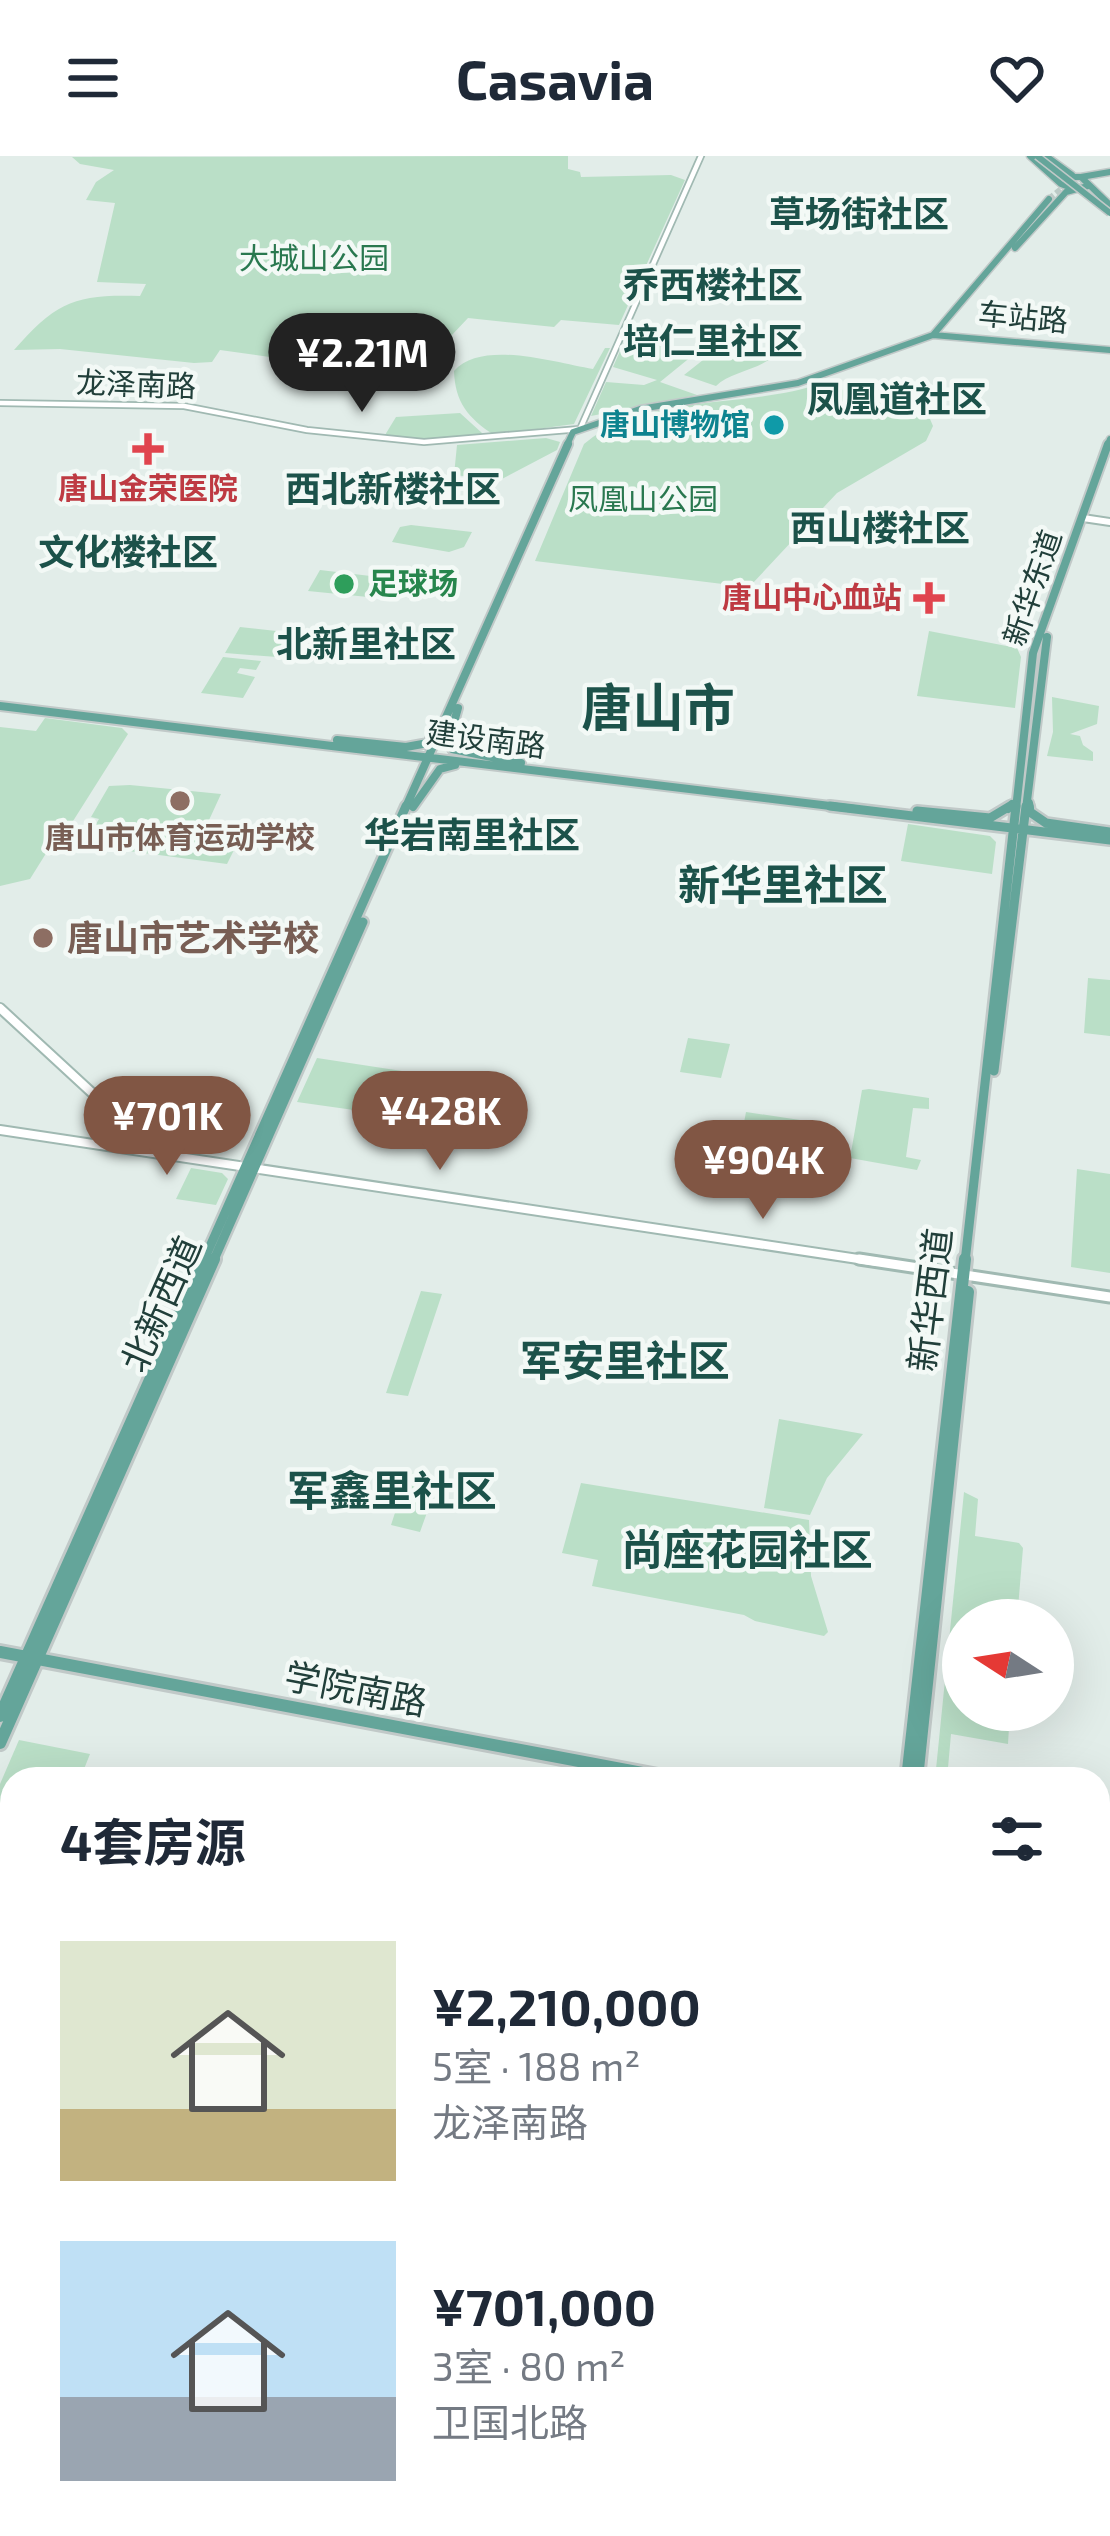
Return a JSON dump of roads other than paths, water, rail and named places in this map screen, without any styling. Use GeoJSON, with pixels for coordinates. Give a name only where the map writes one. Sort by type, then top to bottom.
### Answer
{"type":"FeatureCollection","features":[{"type":"Feature","properties":{"kind":"main road"},"geometry":{"type":"LineString","coordinates":[[578,431],[701,156]]}},
{"type":"Feature","properties":{"kind":"main road"},"geometry":{"type":"LineString","coordinates":[[1039,158],[1088,180],[1110,210]]}},
{"type":"Feature","properties":{"kind":"main road"},"geometry":{"type":"LineString","coordinates":[[1039,158],[1059,181],[1110,210]]}},
{"type":"Feature","properties":{"kind":"main road"},"geometry":{"type":"LineString","coordinates":[[1039,158],[1110,210]]}},
{"type":"Feature","properties":{"kind":"main road"},"geometry":{"type":"LineString","coordinates":[[1001,257],[1060,197],[1088,180],[1110,174]]}},
{"type":"Feature","properties":{"kind":"main road"},"geometry":{"type":"LineString","coordinates":[[937,335],[1059,181],[1072,175]]}},
{"type":"Feature","properties":{"kind":"main road"},"geometry":{"type":"LineString","coordinates":[[937,335],[1051,199]]}},
{"type":"Feature","properties":{"kind":"main road"},"geometry":{"type":"LineString","coordinates":[[949,322],[953,332],[978,337]]}},
{"type":"Feature","properties":{"kind":"main road","name":"龙泽南路"},"geometry":{"type":"LineString","coordinates":[[0,404],[185,408],[294,430],[425,444],[578,431],[656,409],[797,386],[937,335]]}},
{"type":"Feature","properties":{"kind":"main road","name":"车站路"},"geometry":{"type":"LineString","coordinates":[[937,335],[1110,349]]}},
{"type":"Feature","properties":{"kind":"main road","name":"车站路"},"geometry":{"type":"LineString","coordinates":[[937,335],[1110,349]]}},
{"type":"Feature","properties":{"kind":"main road","name":"北新西道"},"geometry":{"type":"LineString","coordinates":[[0,1743],[32,1658],[578,431]]}},
{"type":"Feature","properties":{"kind":"main road","name":"新华东道"},"geometry":{"type":"LineString","coordinates":[[1086,518],[1110,439]]}},
{"type":"Feature","properties":{"kind":"main road","name":"新华东道"},"geometry":{"type":"LineString","coordinates":[[1017,827],[1033,653],[1110,452]]}},
{"type":"Feature","properties":{"kind":"main road"},"geometry":{"type":"LineString","coordinates":[[1086,518],[1110,521]]}},
{"type":"Feature","properties":{"kind":"main road","name":"建设南路"},"geometry":{"type":"LineString","coordinates":[[0,703],[433,756]]}},
{"type":"Feature","properties":{"kind":"main road","name":"建设南路"},"geometry":{"type":"LineString","coordinates":[[0,703],[1017,827]]}},
{"type":"Feature","properties":{"kind":"main road"},"geometry":{"type":"LineString","coordinates":[[322,740],[424,746],[456,705]]}},
{"type":"Feature","properties":{"kind":"main road"},"geometry":{"type":"LineString","coordinates":[[456,705],[448,740],[452,749],[526,767]]}},
{"type":"Feature","properties":{"kind":"main road"},"geometry":{"type":"LineString","coordinates":[[337,747],[416,763],[412,803]]}},
{"type":"Feature","properties":{"kind":"main road"},"geometry":{"type":"LineString","coordinates":[[412,803],[445,766],[526,767]]}},
{"type":"Feature","properties":{"kind":"main road","name":"建设南路"},"geometry":{"type":"LineString","coordinates":[[526,767],[899,816],[1110,837]]}},
{"type":"Feature","properties":{"kind":"main road"},"geometry":{"type":"LineString","coordinates":[[915,811],[994,817],[1010,809],[1022,780],[1032,789],[1028,809],[1039,820],[1110,837]]}},
{"type":"Feature","properties":{"kind":"main road"},"geometry":{"type":"LineString","coordinates":[[899,816],[993,832],[1004,845],[1001,878],[1010,881],[1025,846],[1035,839],[1110,837]]}},
{"type":"Feature","properties":{"kind":"main road","name":"新华西道"},"geometry":{"type":"LineString","coordinates":[[909,1767],[1017,827]]}},
{"type":"Feature","properties":{"kind":"main road"},"geometry":{"type":"LineString","coordinates":[[0,1011],[106,1114],[97,1142]]}},
{"type":"Feature","properties":{"kind":"main road"},"geometry":{"type":"LineString","coordinates":[[0,1011],[115,1114],[180,1152]]}},
{"type":"Feature","properties":{"kind":"main road"},"geometry":{"type":"LineString","coordinates":[[0,1128],[1110,1297]]}},
{"type":"Feature","properties":{"kind":"main road"},"geometry":{"type":"LineString","coordinates":[[97,1142],[250,1166]]}},
{"type":"Feature","properties":{"kind":"main road","name":"新华西道"},"geometry":{"type":"LineString","coordinates":[[918,1767],[967,1275]]}},
{"type":"Feature","properties":{"kind":"main road","name":"学院南路"},"geometry":{"type":"LineString","coordinates":[[0,1652],[610,1767]]}},
{"type":"Feature","properties":{"kind":"main road","name":"北新西道"},"geometry":{"type":"LineString","coordinates":[[0,1716],[32,1658]]}},
{"type":"Feature","properties":{"kind":"tunnel"},"geometry":{"type":"LineString","coordinates":[[1049,199],[1066,185],[1089,178]]}},
{"type":"Feature","properties":{"kind":"place","name":"唐山博物馆"},"geometry":{"type":"Point","coordinates":[774,425]}},
{"type":"Feature","properties":{"kind":"place","name":"唐山金荣医院"},"geometry":{"type":"Point","coordinates":[148,449]}},
{"type":"Feature","properties":{"kind":"place","name":"足球场"},"geometry":{"type":"Point","coordinates":[344,584]}},
{"type":"Feature","properties":{"kind":"place","name":"唐山中心血站"},"geometry":{"type":"Point","coordinates":[929,598]}},
{"type":"Feature","properties":{"kind":"place","name":"唐山市体育运动学校"},"geometry":{"type":"Point","coordinates":[180,801]}},
{"type":"Feature","properties":{"kind":"place","name":"唐山市艺术学校"},"geometry":{"type":"Point","coordinates":[43,938]}},
{"type":"Feature","properties":{"kind":"district","name":"草场街社区"},"geometry":{"type":"Point","coordinates":[859,214]}},
{"type":"Feature","properties":{"kind":"district","name":"乔西楼社区"},"geometry":{"type":"Point","coordinates":[713,285]}},
{"type":"Feature","properties":{"kind":"district","name":"培仁里社区"},"geometry":{"type":"Point","coordinates":[713,341]}},
{"type":"Feature","properties":{"kind":"district","name":"凤凰道社区"},"geometry":{"type":"Point","coordinates":[897,399]}},
{"type":"Feature","properties":{"kind":"district","name":"西北新楼社区"},"geometry":{"type":"Point","coordinates":[393,489]}},
{"type":"Feature","properties":{"kind":"district","name":"西山楼社区"},"geometry":{"type":"Point","coordinates":[880,528]}},
{"type":"Feature","properties":{"kind":"district","name":"文化楼社区"},"geometry":{"type":"Point","coordinates":[128,552]}},
{"type":"Feature","properties":{"kind":"district","name":"北新里社区"},"geometry":{"type":"Point","coordinates":[366,644]}},
{"type":"Feature","properties":{"kind":"district","name":"唐山市"},"geometry":{"type":"Point","coordinates":[658,708]}},
{"type":"Feature","properties":{"kind":"district","name":"华岩南里社区"},"geometry":{"type":"Point","coordinates":[472,835]}},
{"type":"Feature","properties":{"kind":"district","name":"新华里社区"},"geometry":{"type":"Point","coordinates":[783,885]}},
{"type":"Feature","properties":{"kind":"district","name":"军安里社区"},"geometry":{"type":"Point","coordinates":[625,1361]}},
{"type":"Feature","properties":{"kind":"district","name":"军鑫里社区"},"geometry":{"type":"Point","coordinates":[392,1491]}},
{"type":"Feature","properties":{"kind":"district","name":"尚座花园社区"},"geometry":{"type":"Point","coordinates":[747,1550]}},
{"type":"Feature","properties":{"kind":"park label","name":"大城山公园"},"geometry":{"type":"Point","coordinates":[314,259]}},
{"type":"Feature","properties":{"kind":"park label","name":"凤凰山公园"},"geometry":{"type":"Point","coordinates":[643,500]}}]}
